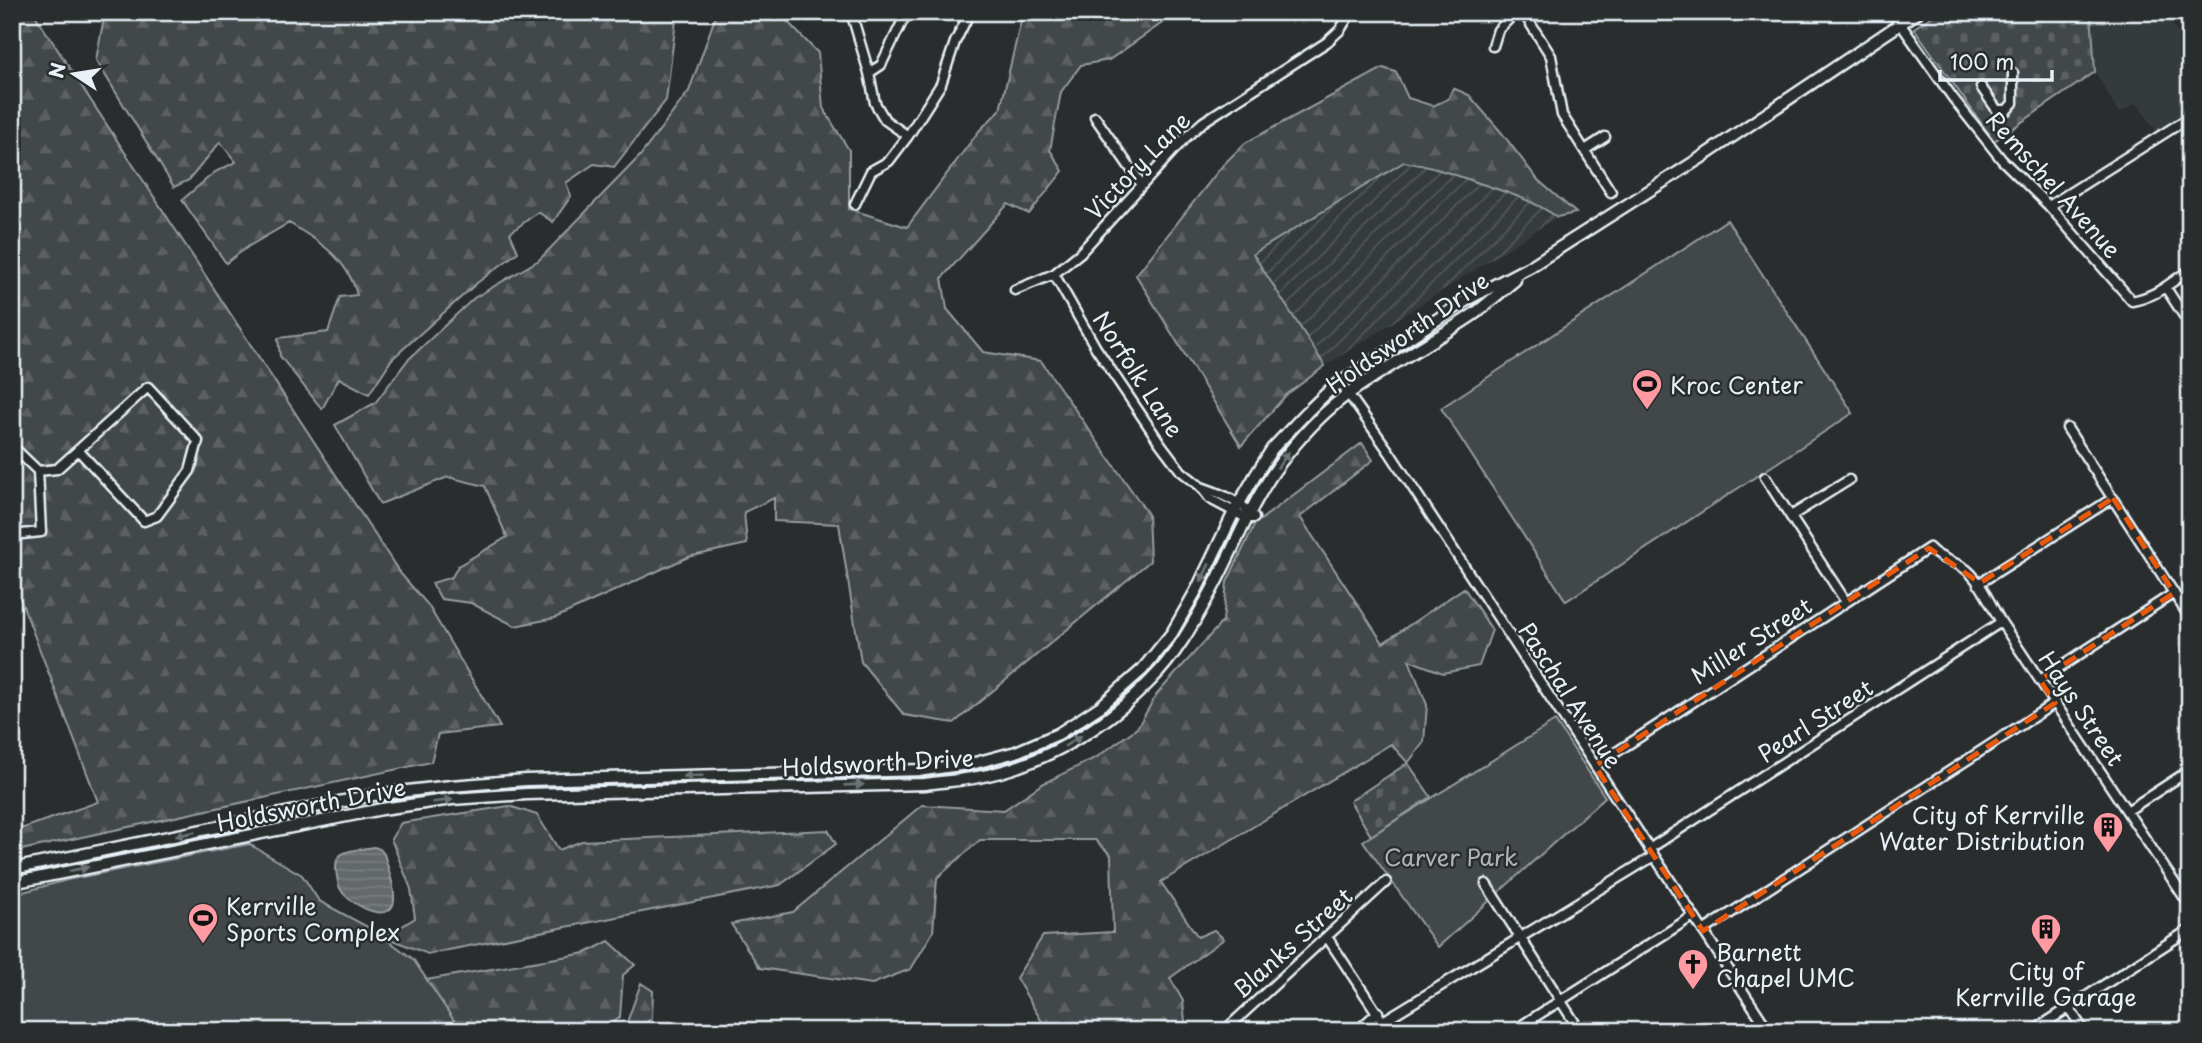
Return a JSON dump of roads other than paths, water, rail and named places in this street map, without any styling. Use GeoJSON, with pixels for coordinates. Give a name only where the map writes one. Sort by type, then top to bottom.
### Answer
{"type":"FeatureCollection","features":[{"type":"Feature","properties":{"kind":"main road","name":"Holdsworth Drive"},"geometry":{"type":"LineString","coordinates":[[12,869],[373,795],[540,780],[924,770],[975,763],[1016,752],[1058,734],[1101,706],[1142,670],[1172,633],[1197,589],[1236,508],[1272,449],[1340,382],[1471,298],[1531,266],[1699,159],[1918,12]]}},
{"type":"Feature","properties":{"kind":"main road"},"geometry":{"type":"LineString","coordinates":[[2183,12],[2190,22]]}},
{"type":"Feature","properties":{"kind":"main road","name":"Holdsworth Drive"},"geometry":{"type":"LineString","coordinates":[[12,883],[382,808],[452,799],[527,794],[925,783],[978,777],[1021,765],[1065,746],[1110,718],[1152,680],[1183,641],[1209,596],[1248,514],[1287,454],[1317,422],[1348,393],[1476,313],[1531,266]]}},
{"type":"Feature","properties":{"kind":"main road"},"geometry":{"type":"LineString","coordinates":[[761,774],[761,788]]}},
{"type":"Feature","properties":{"kind":"main road"},"geometry":{"type":"LineString","coordinates":[[300,811],[304,824]]}},
{"type":"Feature","properties":{"kind":"street"},"geometry":{"type":"LineString","coordinates":[[851,12],[875,103],[885,120],[908,136]]}},
{"type":"Feature","properties":{"kind":"street"},"geometry":{"type":"LineString","coordinates":[[869,73],[881,65],[907,12]]}},
{"type":"Feature","properties":{"kind":"street"},"geometry":{"type":"LineString","coordinates":[[855,204],[871,172],[889,161],[941,84],[955,41],[970,12]]}},
{"type":"Feature","properties":{"kind":"street","name":"Victory Lane"},"geometry":{"type":"LineString","coordinates":[[1015,290],[1054,274],[1080,253],[1184,139],[1203,122],[1327,42],[1340,30],[1351,12]]}},
{"type":"Feature","properties":{"kind":"street"},"geometry":{"type":"LineString","coordinates":[[1493,47],[1497,30],[1516,12]]}},
{"type":"Feature","properties":{"kind":"street"},"geometry":{"type":"LineString","coordinates":[[1523,12],[1550,56],[1562,115],[1611,192]]}},
{"type":"Feature","properties":{"kind":"street","name":"Remschel Avenue"},"geometry":{"type":"LineString","coordinates":[[1892,12],[1953,99],[2002,160],[2049,206],[2132,301],[2146,298],[2166,288]]}},
{"type":"Feature","properties":{"kind":"street"},"geometry":{"type":"LineString","coordinates":[[1981,87],[1997,110],[2007,110],[2013,103],[2013,73]]}},
{"type":"Feature","properties":{"kind":"street"},"geometry":{"type":"LineString","coordinates":[[1095,117],[1142,185]]}},
{"type":"Feature","properties":{"kind":"street"},"geometry":{"type":"LineString","coordinates":[[2049,206],[2190,117]]}},
{"type":"Feature","properties":{"kind":"street"},"geometry":{"type":"LineString","coordinates":[[1585,150],[1605,136]]}},
{"type":"Feature","properties":{"kind":"street"},"geometry":{"type":"LineString","coordinates":[[2190,270],[2166,288],[2190,325]]}},
{"type":"Feature","properties":{"kind":"street","name":"Norfolk Lane"},"geometry":{"type":"LineString","coordinates":[[1054,274],[1096,348],[1181,471],[1201,487],[1210,499],[1248,514]]}},
{"type":"Feature","properties":{"kind":"street","name":"Paschal Avenue"},"geometry":{"type":"LineString","coordinates":[[1340,382],[1769,1031]]}},
{"type":"Feature","properties":{"kind":"street"},"geometry":{"type":"LineString","coordinates":[[38,471],[57,469],[78,450],[148,387],[198,441],[190,471],[157,516],[144,521],[78,450]]}},
{"type":"Feature","properties":{"kind":"street"},"geometry":{"type":"LineString","coordinates":[[2067,428],[2190,618]]}},
{"type":"Feature","properties":{"kind":"street"},"geometry":{"type":"LineString","coordinates":[[12,446],[38,471],[41,532],[12,535]]}},
{"type":"Feature","properties":{"kind":"street"},"geometry":{"type":"LineString","coordinates":[[1765,477],[1846,602]]}},
{"type":"Feature","properties":{"kind":"street"},"geometry":{"type":"LineString","coordinates":[[1791,516],[1849,480]]}},
{"type":"Feature","properties":{"kind":"street"},"geometry":{"type":"LineString","coordinates":[[1978,584],[2113,498]]}},
{"type":"Feature","properties":{"kind":"street","name":"Miller Street"},"geometry":{"type":"LineString","coordinates":[[1595,766],[1929,548]]}},
{"type":"Feature","properties":{"kind":"street","name":"Hays Street"},"geometry":{"type":"LineString","coordinates":[[1929,548],[1943,560],[1965,569],[1978,584],[2190,906]]}},
{"type":"Feature","properties":{"kind":"street"},"geometry":{"type":"LineString","coordinates":[[2040,680],[2174,593]]}},
{"type":"Feature","properties":{"kind":"street","name":"Pearl Street"},"geometry":{"type":"LineString","coordinates":[[1383,1021],[1520,939],[2001,622]]}},
{"type":"Feature","properties":{"kind":"street"},"geometry":{"type":"LineString","coordinates":[[1703,931],[2055,703]]}},
{"type":"Feature","properties":{"kind":"street"},"geometry":{"type":"LineString","coordinates":[[2127,811],[2190,770]]}},
{"type":"Feature","properties":{"kind":"street","name":"Blanks Street"},"geometry":{"type":"LineString","coordinates":[[1224,1031],[1386,882]]}},
{"type":"Feature","properties":{"kind":"street"},"geometry":{"type":"LineString","coordinates":[[1486,884],[1580,1031]]}},
{"type":"Feature","properties":{"kind":"street"},"geometry":{"type":"LineString","coordinates":[[1513,1031],[1693,916]]}},
{"type":"Feature","properties":{"kind":"street"},"geometry":{"type":"LineString","coordinates":[[2034,1031],[2190,929]]}},
{"type":"Feature","properties":{"kind":"street"},"geometry":{"type":"LineString","coordinates":[[1328,937],[1389,1031]]}},
{"type":"Feature","properties":{"kind":"street"},"geometry":{"type":"LineString","coordinates":[[2069,1007],[2084,1031]]}},
{"type":"Feature","properties":{"kind":"street"},"geometry":{"type":"LineString","coordinates":[[1357,1031],[1378,1012]]}},
{"type":"Feature","properties":{"kind":"place","name":"Kroc Center"},"geometry":{"type":"Point","coordinates":[1647,411]}},
{"type":"Feature","properties":{"kind":"place","name":"City of Kerrville Water Distribution"},"geometry":{"type":"Point","coordinates":[2108,854]}},
{"type":"Feature","properties":{"kind":"place","name":"Kerrville Sports Complex"},"geometry":{"type":"Point","coordinates":[203,945]}},
{"type":"Feature","properties":{"kind":"place","name":"City of Kerrville Garage"},"geometry":{"type":"Point","coordinates":[2046,956]}},
{"type":"Feature","properties":{"kind":"place","name":"Barnett Chapel UMC"},"geometry":{"type":"Point","coordinates":[1693,991]}},
{"type":"Feature","properties":{"kind":"park label","name":"Carver Park"},"geometry":{"type":"Point","coordinates":[1451,856]}}]}
